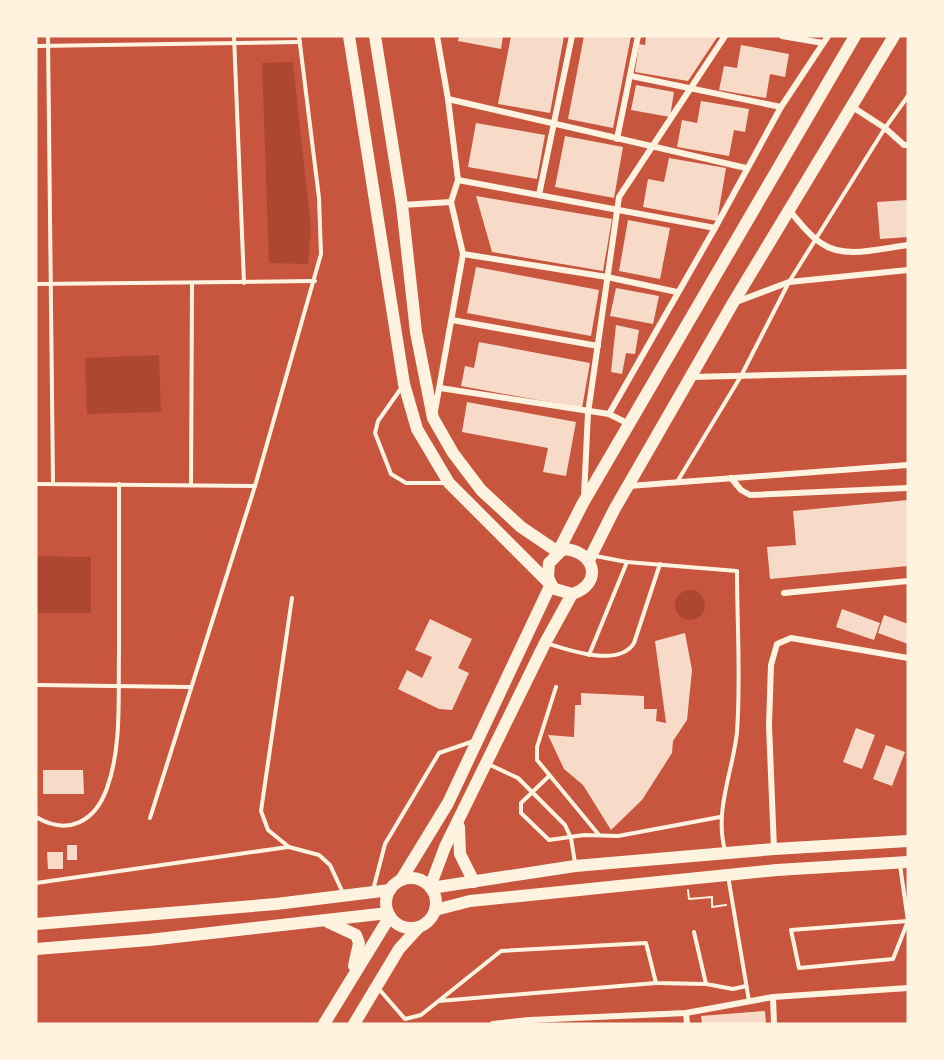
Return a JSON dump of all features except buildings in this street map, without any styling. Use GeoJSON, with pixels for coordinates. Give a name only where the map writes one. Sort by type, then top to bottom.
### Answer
{"type":"FeatureCollection","features":[{"type":"Feature","properties":{"kind":"main road"},"geometry":{"type":"LineString","coordinates":[[349,36],[404,384],[417,429],[449,483],[551,584],[560,592],[573,594],[586,588],[590,582],[592,567],[590,558],[629,486],[788,209],[894,36]]}},
{"type":"Feature","properties":{"kind":"main road"},"geometry":{"type":"LineString","coordinates":[[375,36],[402,205],[416,332],[433,418],[453,453],[481,490],[521,528],[558,552]]}},
{"type":"Feature","properties":{"kind":"main road"},"geometry":{"type":"LineString","coordinates":[[324,1024],[389,915],[387,897],[390,890],[401,880],[448,803],[480,738],[551,584],[548,577],[549,563],[558,552],[583,503],[855,36]]}},
{"type":"Feature","properties":{"kind":"main road"},"geometry":{"type":"LineString","coordinates":[[558,552],[563,549],[579,551],[590,558]]}},
{"type":"Feature","properties":{"kind":"main road"},"geometry":{"type":"LineString","coordinates":[[354,1024],[399,950],[418,927],[429,920],[435,910],[435,899],[431,888],[460,819],[545,643],[573,594]]}},
{"type":"Feature","properties":{"kind":"main road"},"geometry":{"type":"LineString","coordinates":[[460,819],[460,854],[474,882]]}},
{"type":"Feature","properties":{"kind":"main road"},"geometry":{"type":"LineString","coordinates":[[401,880],[414,878],[431,888],[575,866],[774,849],[908,841]]}},
{"type":"Feature","properties":{"kind":"main road"},"geometry":{"type":"LineString","coordinates":[[435,910],[470,901],[728,875],[904,862]]}},
{"type":"Feature","properties":{"kind":"main road"},"geometry":{"type":"LineString","coordinates":[[36,924],[372,894],[390,890]]}},
{"type":"Feature","properties":{"kind":"main road"},"geometry":{"type":"LineString","coordinates":[[36,949],[149,940],[389,915],[399,925],[418,927]]}},
{"type":"Feature","properties":{"kind":"main road"},"geometry":{"type":"LineString","coordinates":[[324,920],[351,930],[358,937],[352,975]]}},
{"type":"Feature","properties":{"kind":"street"},"geometry":{"type":"LineString","coordinates":[[433,418],[463,254],[451,202],[458,180],[437,36]]}},
{"type":"Feature","properties":{"kind":"street"},"geometry":{"type":"LineString","coordinates":[[539,195],[572,36]]}},
{"type":"Feature","properties":{"kind":"street"},"geometry":{"type":"LineString","coordinates":[[617,139],[632,76],[638,36]]}},
{"type":"Feature","properties":{"kind":"street"},"geometry":{"type":"LineString","coordinates":[[583,503],[588,413],[619,197],[725,36]]}},
{"type":"Feature","properties":{"kind":"street"},"geometry":{"type":"LineString","coordinates":[[782,36],[823,43]]}},
{"type":"Feature","properties":{"kind":"street"},"geometry":{"type":"LineString","coordinates":[[609,414],[781,107],[828,36]]}},
{"type":"Feature","properties":{"kind":"street"},"geometry":{"type":"LineString","coordinates":[[632,76],[692,86],[781,107]]}},
{"type":"Feature","properties":{"kind":"street"},"geometry":{"type":"LineString","coordinates":[[448,99],[746,168]]}},
{"type":"Feature","properties":{"kind":"street"},"geometry":{"type":"LineString","coordinates":[[851,106],[885,128],[904,145],[908,145]]}},
{"type":"Feature","properties":{"kind":"street"},"geometry":{"type":"LineString","coordinates":[[458,180],[715,228]]}},
{"type":"Feature","properties":{"kind":"street"},"geometry":{"type":"LineString","coordinates":[[402,205],[451,202]]}},
{"type":"Feature","properties":{"kind":"street"},"geometry":{"type":"LineString","coordinates":[[788,209],[815,239],[840,251],[908,245]]}},
{"type":"Feature","properties":{"kind":"street"},"geometry":{"type":"LineString","coordinates":[[463,254],[608,277],[677,292]]}},
{"type":"Feature","properties":{"kind":"street"},"geometry":{"type":"LineString","coordinates":[[733,303],[789,282],[908,270]]}},
{"type":"Feature","properties":{"kind":"street"},"geometry":{"type":"LineString","coordinates":[[452,320],[598,346]]}},
{"type":"Feature","properties":{"kind":"street"},"geometry":{"type":"LineString","coordinates":[[692,377],[908,372]]}},
{"type":"Feature","properties":{"kind":"street"},"geometry":{"type":"LineString","coordinates":[[440,388],[588,413],[609,414],[630,424]]}},
{"type":"Feature","properties":{"kind":"street"},"geometry":{"type":"LineString","coordinates":[[629,486],[908,465]]}},
{"type":"Feature","properties":{"kind":"street"},"geometry":{"type":"LineString","coordinates":[[731,478],[741,490],[750,495],[908,488]]}},
{"type":"Feature","properties":{"kind":"street"},"geometry":{"type":"LineString","coordinates":[[784,593],[908,580]]}},
{"type":"Feature","properties":{"kind":"street"},"geometry":{"type":"LineString","coordinates":[[774,849],[770,725],[771,665],[777,644],[791,638],[908,658]]}},
{"type":"Feature","properties":{"kind":"street"},"geometry":{"type":"LineString","coordinates":[[494,1024],[686,1013],[773,998],[908,988]]}},
{"type":"Feature","properties":{"kind":"street"},"geometry":{"type":"LineString","coordinates":[[773,998],[774,1024]]}},
{"type":"Feature","properties":{"kind":"street"},"geometry":{"type":"LineString","coordinates":[[686,1013],[687,1024]]}},
{"type":"Feature","properties":{"kind":"lane"},"geometry":{"type":"LineString","coordinates":[[48,36],[53,483]]}},
{"type":"Feature","properties":{"kind":"lane"},"geometry":{"type":"LineString","coordinates":[[234,36],[244,283]]}},
{"type":"Feature","properties":{"kind":"lane"},"geometry":{"type":"LineString","coordinates":[[150,818],[189,687],[255,486],[315,282],[321,254],[321,224],[299,36]]}},
{"type":"Feature","properties":{"kind":"lane"},"geometry":{"type":"LineString","coordinates":[[36,46],[300,42]]}},
{"type":"Feature","properties":{"kind":"lane"},"geometry":{"type":"LineString","coordinates":[[677,482],[741,376],[789,282],[885,128],[908,96]]}},
{"type":"Feature","properties":{"kind":"lane"},"geometry":{"type":"LineString","coordinates":[[36,284],[315,282]]}},
{"type":"Feature","properties":{"kind":"lane"},"geometry":{"type":"LineString","coordinates":[[191,485],[192,284]]}},
{"type":"Feature","properties":{"kind":"lane"},"geometry":{"type":"LineString","coordinates":[[404,384],[378,421],[375,433],[391,474],[406,483],[449,483]]}},
{"type":"Feature","properties":{"kind":"lane"},"geometry":{"type":"LineString","coordinates":[[36,484],[255,486]]}},
{"type":"Feature","properties":{"kind":"lane"},"geometry":{"type":"LineString","coordinates":[[36,817],[48,824],[68,826],[84,821],[97,807],[106,790],[113,768],[118,684],[119,484]]}},
{"type":"Feature","properties":{"kind":"lane"},"geometry":{"type":"LineString","coordinates":[[590,558],[737,571],[736,733],[720,817],[720,832],[726,853]]}},
{"type":"Feature","properties":{"kind":"lane"},"geometry":{"type":"LineString","coordinates":[[590,655],[627,562]]}},
{"type":"Feature","properties":{"kind":"lane"},"geometry":{"type":"LineString","coordinates":[[545,643],[590,655],[617,655],[631,648],[660,564]]}},
{"type":"Feature","properties":{"kind":"lane"},"geometry":{"type":"LineString","coordinates":[[289,847],[268,830],[261,811],[292,598]]}},
{"type":"Feature","properties":{"kind":"lane"},"geometry":{"type":"LineString","coordinates":[[36,685],[118,684],[189,687]]}},
{"type":"Feature","properties":{"kind":"lane"},"geometry":{"type":"LineString","coordinates":[[556,687],[536,752],[539,765],[600,836]]}},
{"type":"Feature","properties":{"kind":"lane"},"geometry":{"type":"LineString","coordinates":[[372,894],[385,844],[439,753],[480,738]]}},
{"type":"Feature","properties":{"kind":"lane"},"geometry":{"type":"LineString","coordinates":[[488,764],[518,778],[565,825],[571,838],[575,866]]}},
{"type":"Feature","properties":{"kind":"lane"},"geometry":{"type":"LineString","coordinates":[[548,777],[520,803],[521,813],[549,840],[624,835],[720,817]]}},
{"type":"Feature","properties":{"kind":"lane"},"geometry":{"type":"LineString","coordinates":[[36,883],[289,847],[319,855],[330,865],[345,896]]}},
{"type":"Feature","properties":{"kind":"lane"},"geometry":{"type":"LineString","coordinates":[[904,862],[908,921],[893,959],[799,968],[791,930],[908,921]]}},
{"type":"Feature","properties":{"kind":"lane"},"geometry":{"type":"LineString","coordinates":[[728,875],[749,1001]]}},
{"type":"Feature","properties":{"kind":"lane"},"geometry":{"type":"LineString","coordinates":[[694,932],[706,984]]}},
{"type":"Feature","properties":{"kind":"lane"},"geometry":{"type":"LineString","coordinates":[[377,986],[405,1019],[421,1015],[501,951],[646,943],[656,983]]}},
{"type":"Feature","properties":{"kind":"lane"},"geometry":{"type":"LineString","coordinates":[[439,1000],[656,983],[706,984],[733,989],[746,986]]}},
{"type":"Feature","properties":{"kind":"path"},"geometry":{"type":"LineString","coordinates":[[689,899],[712,897],[712,907],[732,905]]}},
{"type":"Feature","properties":{"kind":"shaded area"},"geometry":{"type":"Polygon","coordinates":[[[293,62],[311,229],[308,264],[269,263],[262,63],[293,62]]]}},
{"type":"Feature","properties":{"kind":"shaded area"},"geometry":{"type":"Polygon","coordinates":[[[159,355],[161,412],[87,414],[85,358],[159,355]]]}},
{"type":"Feature","properties":{"kind":"shaded area"},"geometry":{"type":"Polygon","coordinates":[[[36,556],[91,557],[91,613],[36,613],[36,556]]]}},
{"type":"Feature","properties":{"kind":"shaded area"},"geometry":{"type":"Polygon","coordinates":[[[690,590],[701,594],[705,605],[701,616],[690,620],[679,616],[675,605],[679,594],[690,590]]]}}]}
